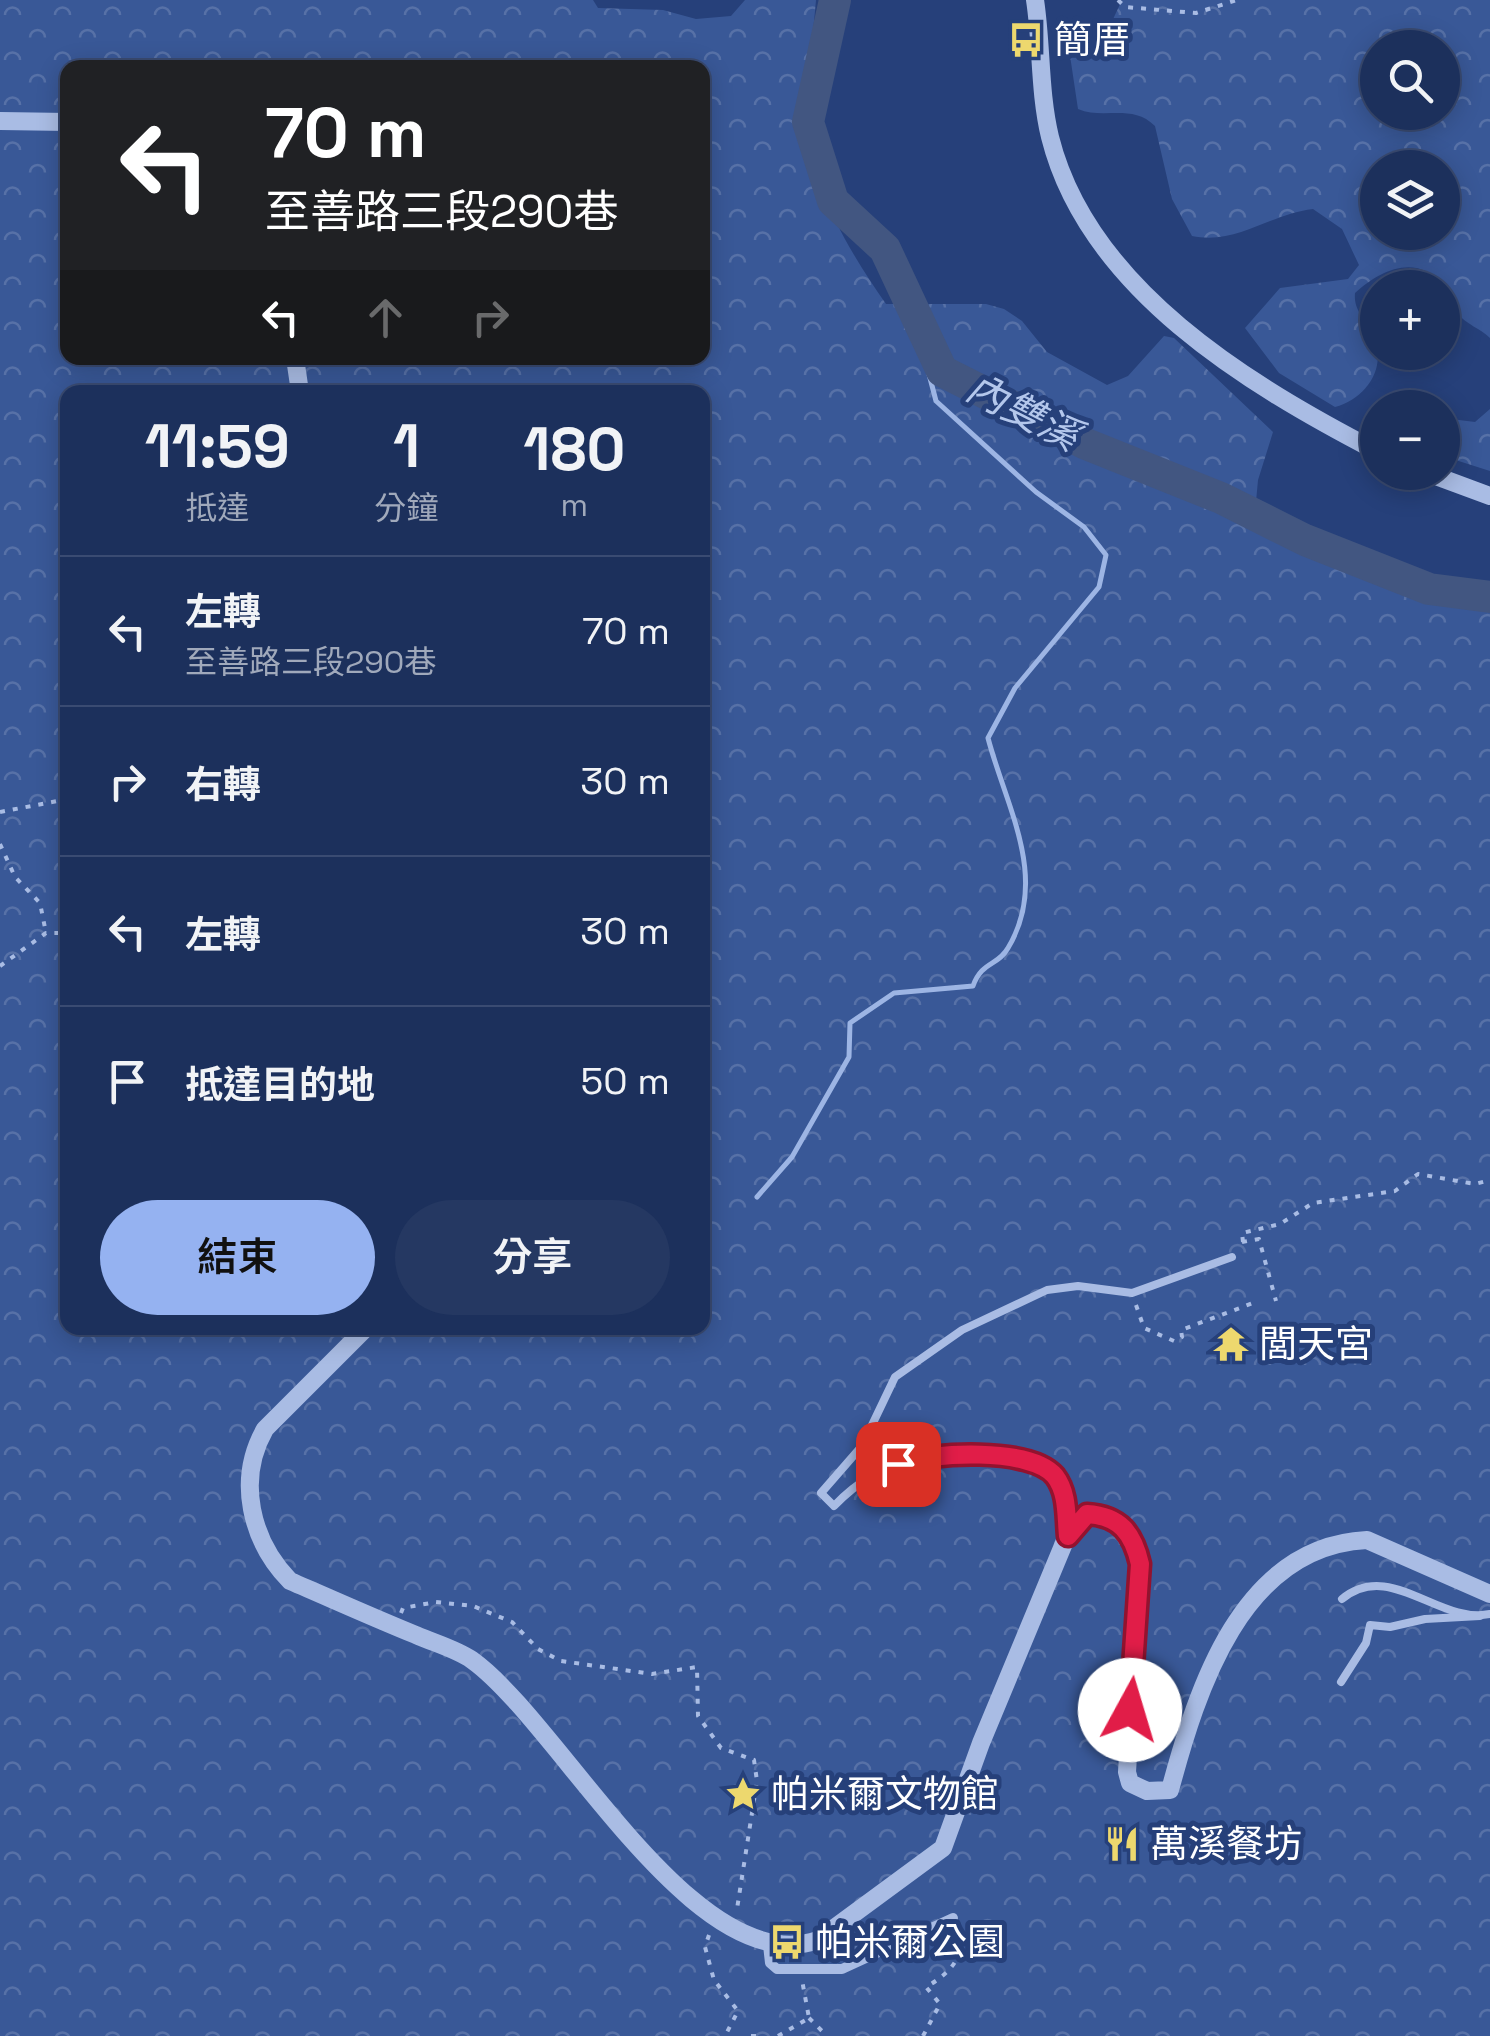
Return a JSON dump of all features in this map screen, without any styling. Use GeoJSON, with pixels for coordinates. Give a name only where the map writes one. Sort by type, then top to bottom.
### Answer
{"type":"FeatureCollection","features":[{"type":"Feature","properties":{"kind":"street"},"geometry":{"type":"LineString","coordinates":[[1035,0],[1040,87],[1051,141],[1076,205],[1112,255],[1166,315],[1237,370],[1278,400],[1360,443]]}},
{"type":"Feature","properties":{"kind":"street"},"geometry":{"type":"LineString","coordinates":[[0,121],[33,125],[60,123]]}},
{"type":"Feature","properties":{"kind":"street"},"geometry":{"type":"LineString","coordinates":[[1460,485],[1490,496]]}},
{"type":"Feature","properties":{"kind":"street"},"geometry":{"type":"LineString","coordinates":[[359,1335],[265,1428],[250,1468],[252,1515],[270,1560],[290,1581],[469,1658],[503,1686],[620,1831],[726,1924],[768,1945],[799,1946],[818,1940],[944,1848],[981,1743],[1068,1536],[1087,1514],[1110,1516],[1136,1543],[1140,1564],[1138,1630],[1126,1772],[1130,1783],[1147,1792],[1170,1790],[1210,1664],[1240,1616],[1266,1584],[1304,1560],[1347,1541],[1367,1540],[1490,1594]]}},
{"type":"Feature","properties":{"kind":"street"},"geometry":{"type":"LineString","coordinates":[[768,1945],[770,1963],[776,1969],[842,1970],[952,1918]]}},
{"type":"Feature","properties":{"kind":"lane"},"geometry":{"type":"LineString","coordinates":[[1068,1536],[1064,1492],[1054,1475],[1042,1466],[1008,1456],[920,1456],[876,1474],[834,1506],[821,1493],[862,1446],[895,1377],[962,1330],[1047,1290],[1078,1286],[1132,1293],[1232,1257]]}},
{"type":"Feature","properties":{"kind":"lane"},"geometry":{"type":"LineString","coordinates":[[1342,1600],[1362,1586],[1394,1587],[1485,1615]]}},
{"type":"Feature","properties":{"kind":"lane"},"geometry":{"type":"LineString","coordinates":[[1341,1682],[1366,1643],[1370,1624],[1390,1628],[1425,1619],[1485,1615]]}},
{"type":"Feature","properties":{"kind":"path"},"geometry":{"type":"LineString","coordinates":[[1118,0],[1125,7],[1196,13],[1237,0]]}},
{"type":"Feature","properties":{"kind":"path"},"geometry":{"type":"LineString","coordinates":[[0,812],[60,801]]}},
{"type":"Feature","properties":{"kind":"path"},"geometry":{"type":"LineString","coordinates":[[0,844],[15,877],[40,903],[46,933]]}},
{"type":"Feature","properties":{"kind":"path"},"geometry":{"type":"LineString","coordinates":[[0,966],[46,933],[60,933]]}},
{"type":"Feature","properties":{"kind":"path"},"geometry":{"type":"LineString","coordinates":[[1242,1242],[1242,1233],[1280,1224],[1313,1203],[1395,1191],[1418,1174],[1475,1184],[1490,1180]]}},
{"type":"Feature","properties":{"kind":"path"},"geometry":{"type":"LineString","coordinates":[[1232,1257],[1232,1248],[1259,1240],[1276,1301]]}},
{"type":"Feature","properties":{"kind":"path"},"geometry":{"type":"LineString","coordinates":[[1132,1293],[1144,1328],[1174,1340],[1182,1337],[1181,1330],[1253,1303]]}},
{"type":"Feature","properties":{"kind":"path"},"geometry":{"type":"LineString","coordinates":[[396,1627],[403,1608],[436,1602],[473,1606],[512,1622],[538,1649],[561,1662],[652,1674],[697,1667],[698,1716],[721,1748],[754,1760],[756,1770],[739,1906],[726,1924],[708,1936],[705,1948],[719,1992],[736,2003],[738,2010],[725,2036]]}},
{"type":"Feature","properties":{"kind":"path"},"geometry":{"type":"LineString","coordinates":[[923,2036],[940,2004],[926,1987],[947,1975],[958,1960],[963,1933],[952,1918]]}},
{"type":"Feature","properties":{"kind":"path"},"geometry":{"type":"LineString","coordinates":[[802,1971],[809,2018],[827,2036]]}},
{"type":"Feature","properties":{"kind":"path"},"geometry":{"type":"LineString","coordinates":[[778,2036],[809,2018]]}},
{"type":"Feature","properties":{"kind":"path"},"geometry":{"type":"LineString","coordinates":[[751,2036],[760,2036]]}},
{"type":"Feature","properties":{"kind":"green space"},"geometry":{"type":"Polygon","coordinates":[[[0,0],[593,0],[598,8],[663,10],[696,19],[731,16],[745,0],[816,0],[807,107],[813,160],[843,236],[886,304],[986,304],[1004,309],[1022,321],[1047,352],[1107,385],[1128,376],[1164,336],[1174,338],[1273,432],[1258,480],[1254,523],[1272,535],[1423,597],[1490,609],[1490,2036],[0,2036],[0,0]]]}},
{"type":"Feature","properties":{"kind":"green space"},"geometry":{"type":"Polygon","coordinates":[[[1122,0],[1490,0],[1490,338],[1460,316],[1460,270],[1360,270],[1360,289],[1355,300],[1360,313],[1360,370],[1375,370],[1364,390],[1335,407],[1279,373],[1245,328],[1280,288],[1348,279],[1359,265],[1342,229],[1313,209],[1239,233],[1209,238],[1192,236],[1172,199],[1155,126],[1137,115],[1078,109],[1068,42],[1100,47],[1122,0]]]}},
{"type":"Feature","properties":{"kind":"green space"},"geometry":{"type":"Polygon","coordinates":[[[1490,409],[1490,471],[1460,461],[1460,420],[1475,422],[1490,409]]]}},
{"type":"Feature","properties":{"kind":"waterway","name":"內雙溪"},"geometry":{"type":"LineString","coordinates":[[835,0],[808,122],[833,201],[885,249],[942,371],[1086,444],[1221,498],[1305,540],[1429,589],[1490,597]]}},
{"type":"Feature","properties":{"kind":"waterway"},"geometry":{"type":"LineString","coordinates":[[757,1197],[792,1157],[849,1057],[850,1023],[894,993],[973,986],[981,972],[1008,948],[1020,922],[1025,869],[988,738],[1015,688],[1099,587],[1106,555],[1084,527],[1036,492],[936,401],[911,305]]}},
{"type":"Feature","properties":{"kind":"place","name":"簡厝"},"geometry":{"type":"Point","coordinates":[1026,40]}},
{"type":"Feature","properties":{"kind":"place","name":"閭天宮"},"geometry":{"type":"Point","coordinates":[1231,1344]}},
{"type":"Feature","properties":{"kind":"place","name":"帕米爾文物館"},"geometry":{"type":"Point","coordinates":[743,1794]}},
{"type":"Feature","properties":{"kind":"place","name":"萬溪餐坊"},"geometry":{"type":"Point","coordinates":[1122,1844]}},
{"type":"Feature","properties":{"kind":"place","name":"帕米爾公園"},"geometry":{"type":"Point","coordinates":[787,1942]}},
{"type":"Feature","properties":{"kind":"route"},"geometry":{"type":"LineString","coordinates":[[898,1464],[920,1456],[1008,1456],[1042,1466],[1054,1475],[1064,1492],[1068,1536],[1087,1514],[1110,1516],[1124,1527],[1136,1543],[1140,1564],[1130,1710]]}}]}
